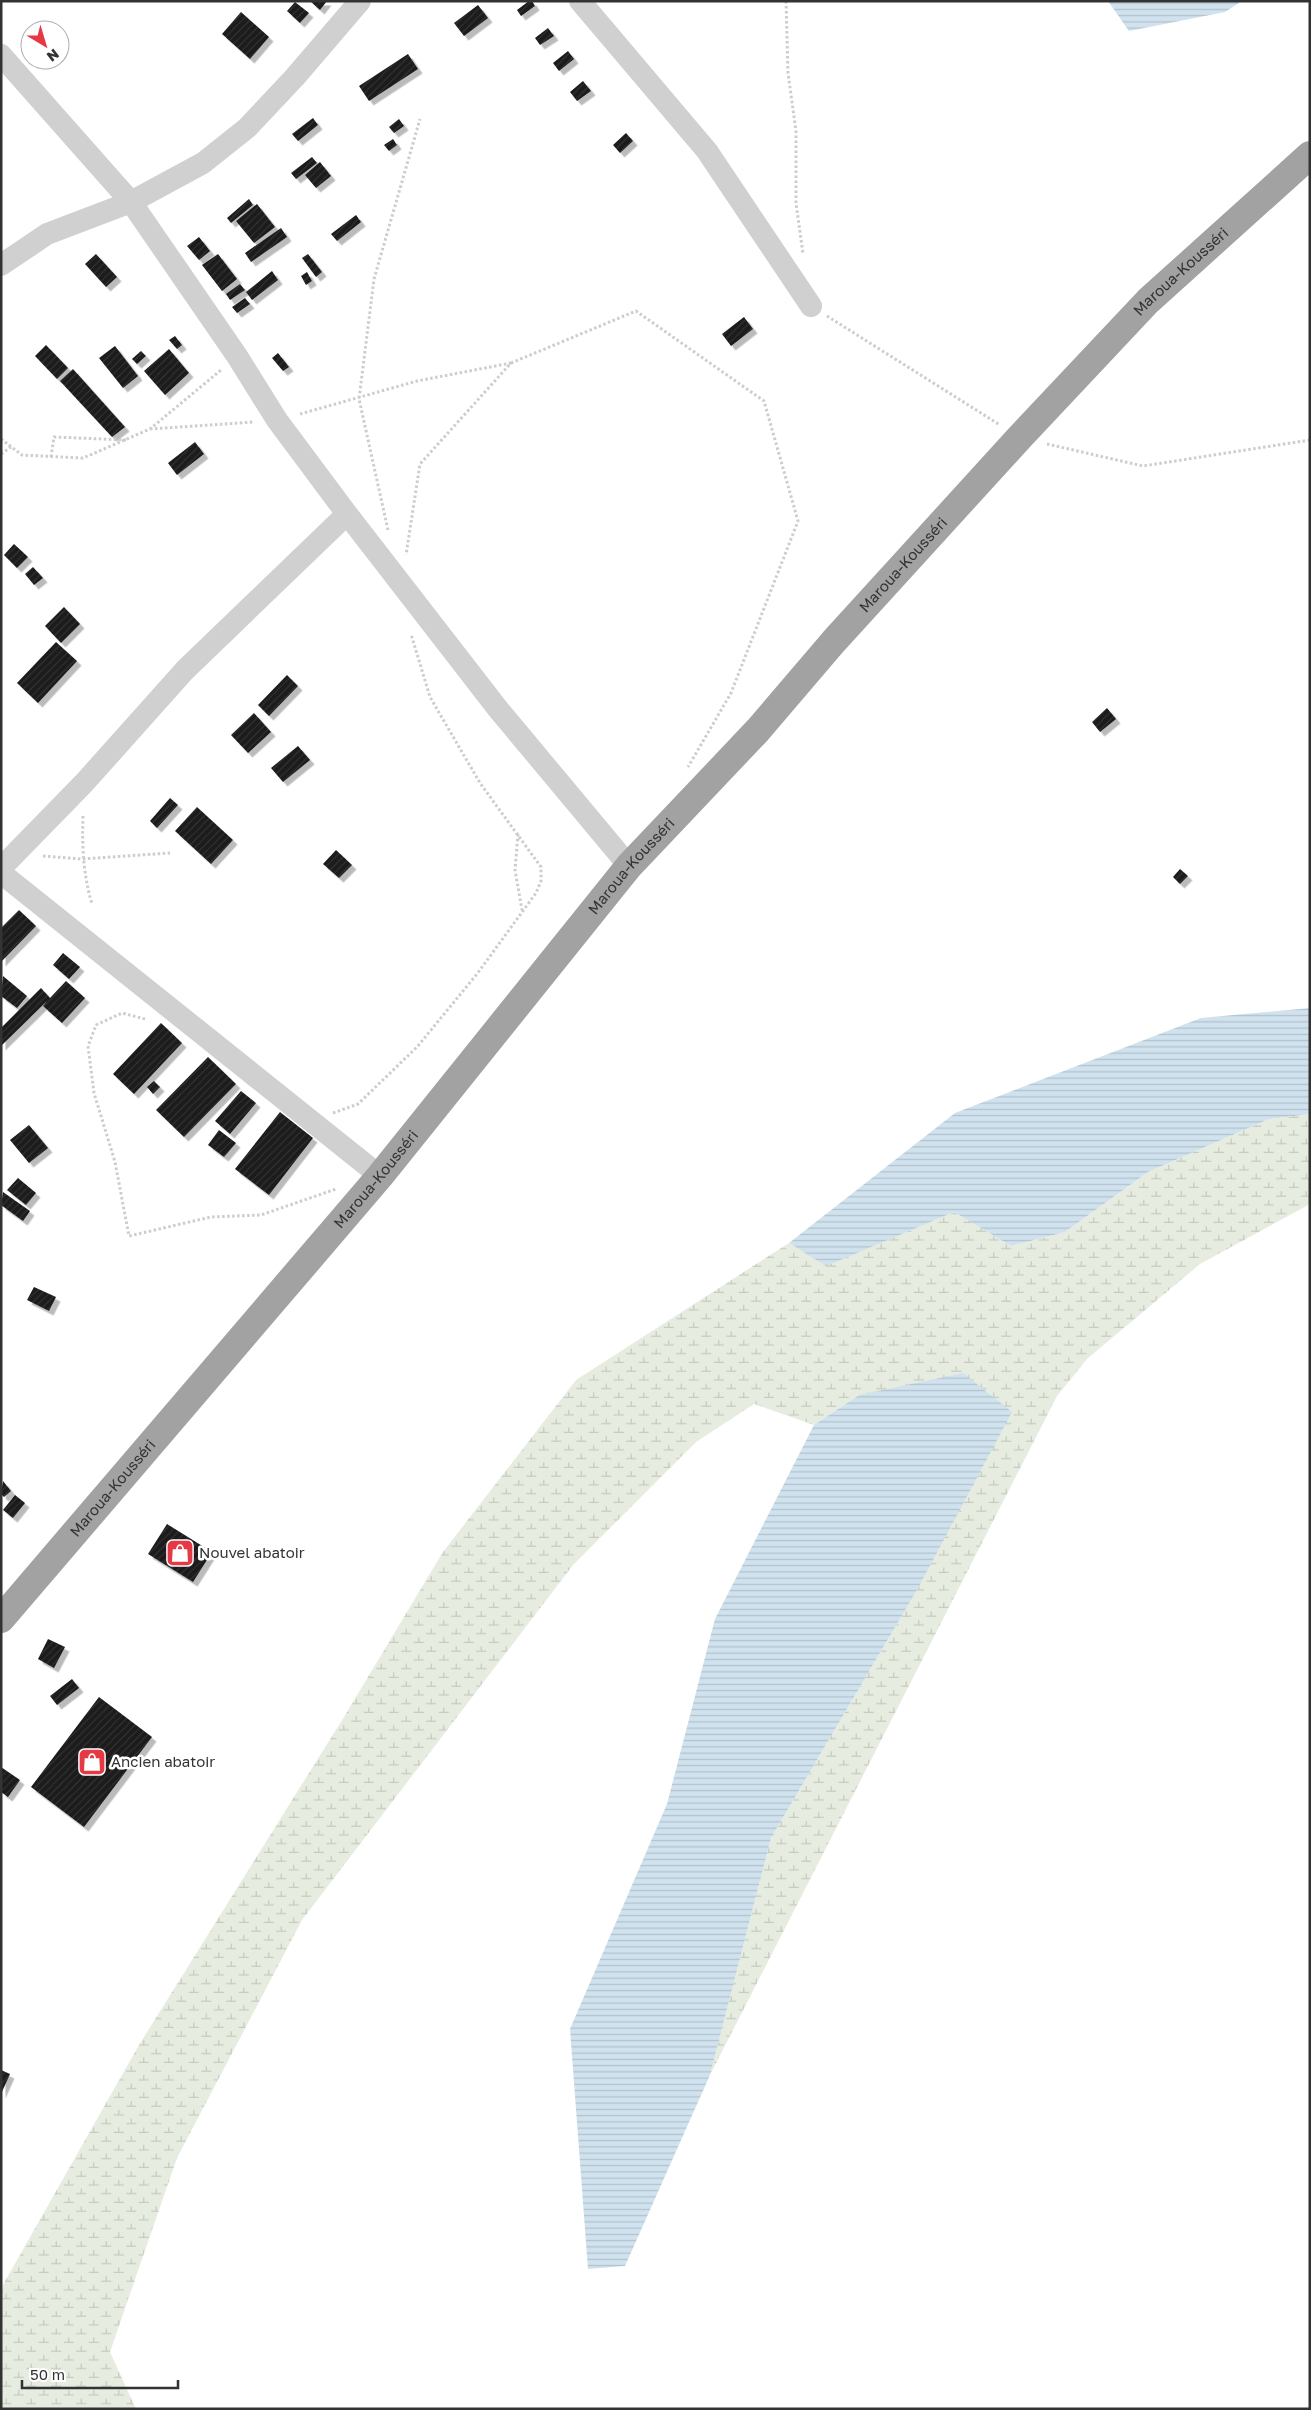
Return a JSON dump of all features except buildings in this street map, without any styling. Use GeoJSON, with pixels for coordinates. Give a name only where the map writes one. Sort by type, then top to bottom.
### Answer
{"type":"FeatureCollection","features":[{"type":"Feature","properties":{"kind":"highway","name":"Maroua-Kousséri"},"geometry":{"type":"LineString","coordinates":[[1,1619],[380,1176],[629,866],[758,730],[841,634],[1020,437],[1148,301],[1310,155]]}},
{"type":"Feature","properties":{"kind":"street"},"geometry":{"type":"LineString","coordinates":[[1,265],[47,234],[131,202],[203,163],[247,128],[295,77],[360,1]]}},
{"type":"Feature","properties":{"kind":"street"},"geometry":{"type":"LineString","coordinates":[[580,1],[707,151],[811,306]]}},
{"type":"Feature","properties":{"kind":"street"},"geometry":{"type":"LineString","coordinates":[[1,55],[131,202],[237,356],[276,420],[498,709],[629,866]]}},
{"type":"Feature","properties":{"kind":"street"},"geometry":{"type":"LineString","coordinates":[[8,861],[84,783],[185,670],[347,514]]}},
{"type":"Feature","properties":{"kind":"street"},"geometry":{"type":"LineString","coordinates":[[1,872],[380,1176]]}},
{"type":"Feature","properties":{"kind":"path"},"geometry":{"type":"LineString","coordinates":[[786,1],[788,73],[796,131],[796,203],[804,259]]}},
{"type":"Feature","properties":{"kind":"path"},"geometry":{"type":"LineString","coordinates":[[390,537],[359,399],[374,279],[420,119]]}},
{"type":"Feature","properties":{"kind":"path"},"geometry":{"type":"LineString","coordinates":[[150,430],[276,420],[416,382],[511,363],[636,311],[764,401],[798,521],[731,693],[683,775]]}},
{"type":"Feature","properties":{"kind":"path"},"geometry":{"type":"LineString","coordinates":[[1,439],[22,455],[83,458],[150,430],[237,356]]}},
{"type":"Feature","properties":{"kind":"path"},"geometry":{"type":"LineString","coordinates":[[402,585],[420,464],[511,363]]}},
{"type":"Feature","properties":{"kind":"path"},"geometry":{"type":"LineString","coordinates":[[51,457],[54,437],[129,440]]}},
{"type":"Feature","properties":{"kind":"path"},"geometry":{"type":"LineString","coordinates":[[1,454],[11,447]]}},
{"type":"Feature","properties":{"kind":"path"},"geometry":{"type":"LineString","coordinates":[[312,1121],[358,1104],[417,1047],[477,974],[536,893],[540,881],[541,867],[480,783],[430,697],[410,630]]}},
{"type":"Feature","properties":{"kind":"path"},"geometry":{"type":"LineString","coordinates":[[84,783],[82,859],[86,885],[92,904]]}},
{"type":"Feature","properties":{"kind":"path"},"geometry":{"type":"LineString","coordinates":[[518,833],[515,870],[522,910]]}},
{"type":"Feature","properties":{"kind":"path"},"geometry":{"type":"LineString","coordinates":[[8,861],[82,859],[170,853]]}},
{"type":"Feature","properties":{"kind":"path"},"geometry":{"type":"LineString","coordinates":[[145,1019],[122,1013],[96,1025],[88,1046],[94,1093],[115,1162],[129,1236],[211,1217],[261,1215],[343,1187]]}},
{"type":"Feature","properties":{"kind":"green space"},"geometry":{"type":"Polygon","coordinates":[[[1310,1114],[1310,1204],[1200,1264],[1087,1359],[1057,1396],[710,2075],[771,1838],[917,1590],[859,1395],[814,1425],[754,1404],[696,1442],[573,1565],[302,1920],[177,2158],[110,2352],[136,2409],[1,2409],[1,2292],[4,2283],[139,2045],[344,1717],[443,1552],[576,1380],[789,1243],[826,1265],[954,1212],[1011,1246],[1065,1232],[1148,1172],[1269,1119],[1310,1114]]]}},
{"type":"Feature","properties":{"kind":"water"},"geometry":{"type":"Polygon","coordinates":[[[1108,1],[1242,1],[1225,12],[1129,31],[1108,1]]]}},
{"type":"Feature","properties":{"kind":"water"},"geometry":{"type":"Polygon","coordinates":[[[1310,1008],[1310,1114],[1269,1119],[1148,1172],[1065,1232],[1011,1246],[954,1212],[826,1266],[789,1243],[955,1113],[1201,1018],[1310,1008]]]}},
{"type":"Feature","properties":{"kind":"water"},"geometry":{"type":"Polygon","coordinates":[[[963,1373],[1012,1412],[917,1590],[771,1838],[710,2075],[625,2266],[588,2269],[570,2029],[667,1804],[715,1619],[814,1425],[859,1395],[963,1373]]]}},
{"type":"Feature","properties":{"kind":"place","name":"Nouvel abatoir"},"geometry":{"type":"Point","coordinates":[180,1553]}},
{"type":"Feature","properties":{"kind":"place","name":"Ancien abatoir"},"geometry":{"type":"Point","coordinates":[92,1762]}}]}
